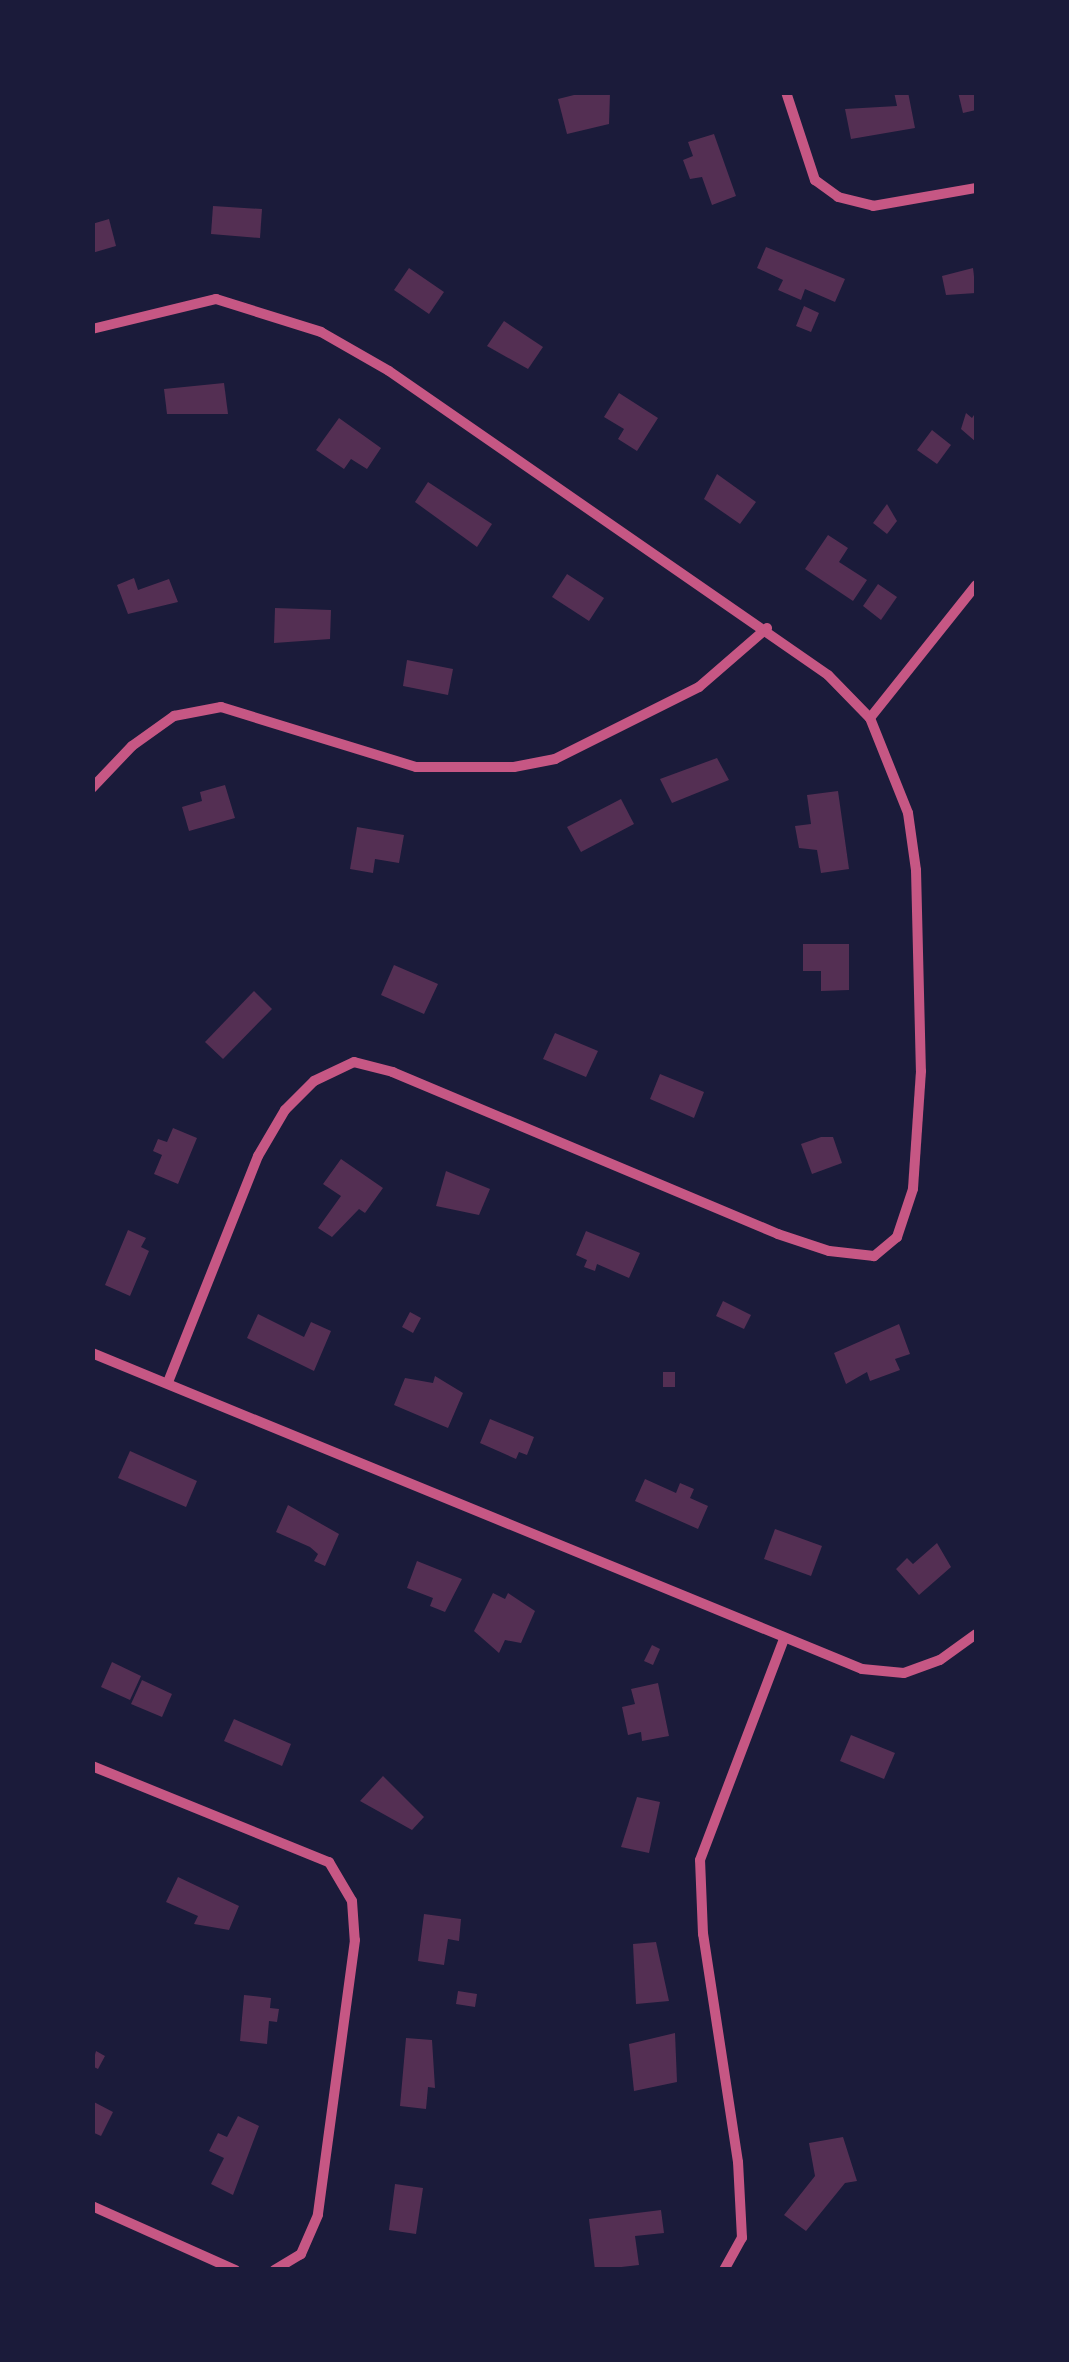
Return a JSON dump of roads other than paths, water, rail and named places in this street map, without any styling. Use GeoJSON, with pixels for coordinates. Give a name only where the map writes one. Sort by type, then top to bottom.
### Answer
{"type":"FeatureCollection","features":[{"type":"Feature","properties":{"kind":"street"},"geometry":{"type":"LineString","coordinates":[[786,92],[816,180],[838,197],[873,206],[976,188]]}},
{"type":"Feature","properties":{"kind":"street"},"geometry":{"type":"LineString","coordinates":[[92,329],[216,300],[322,332],[390,371],[767,628],[870,718],[908,813],[916,870],[921,1071],[912,1189],[897,1236],[874,1256],[829,1251],[393,1072],[354,1062],[314,1081],[285,1110],[258,1156],[169,1380]]}},
{"type":"Feature","properties":{"kind":"street"},"geometry":{"type":"LineString","coordinates":[[870,718],[976,585]]}},
{"type":"Feature","properties":{"kind":"street"},"geometry":{"type":"LineString","coordinates":[[92,788],[132,746],[174,716],[221,707],[416,767],[514,767],[554,758],[699,687],[767,628]]}},
{"type":"Feature","properties":{"kind":"street"},"geometry":{"type":"LineString","coordinates":[[92,1353],[169,1380],[783,1641],[862,1670],[904,1673],[940,1660],[976,1634]]}},
{"type":"Feature","properties":{"kind":"street"},"geometry":{"type":"LineString","coordinates":[[724,2270],[742,2238],[738,2162],[703,1934],[700,1860],[783,1641]]}},
{"type":"Feature","properties":{"kind":"street"},"geometry":{"type":"LineString","coordinates":[[92,1766],[328,1862],[352,1900],[355,1940],[318,2214],[302,2254],[274,2270]]}},
{"type":"Feature","properties":{"kind":"street"},"geometry":{"type":"LineString","coordinates":[[92,2206],[235,2270]]}}]}
